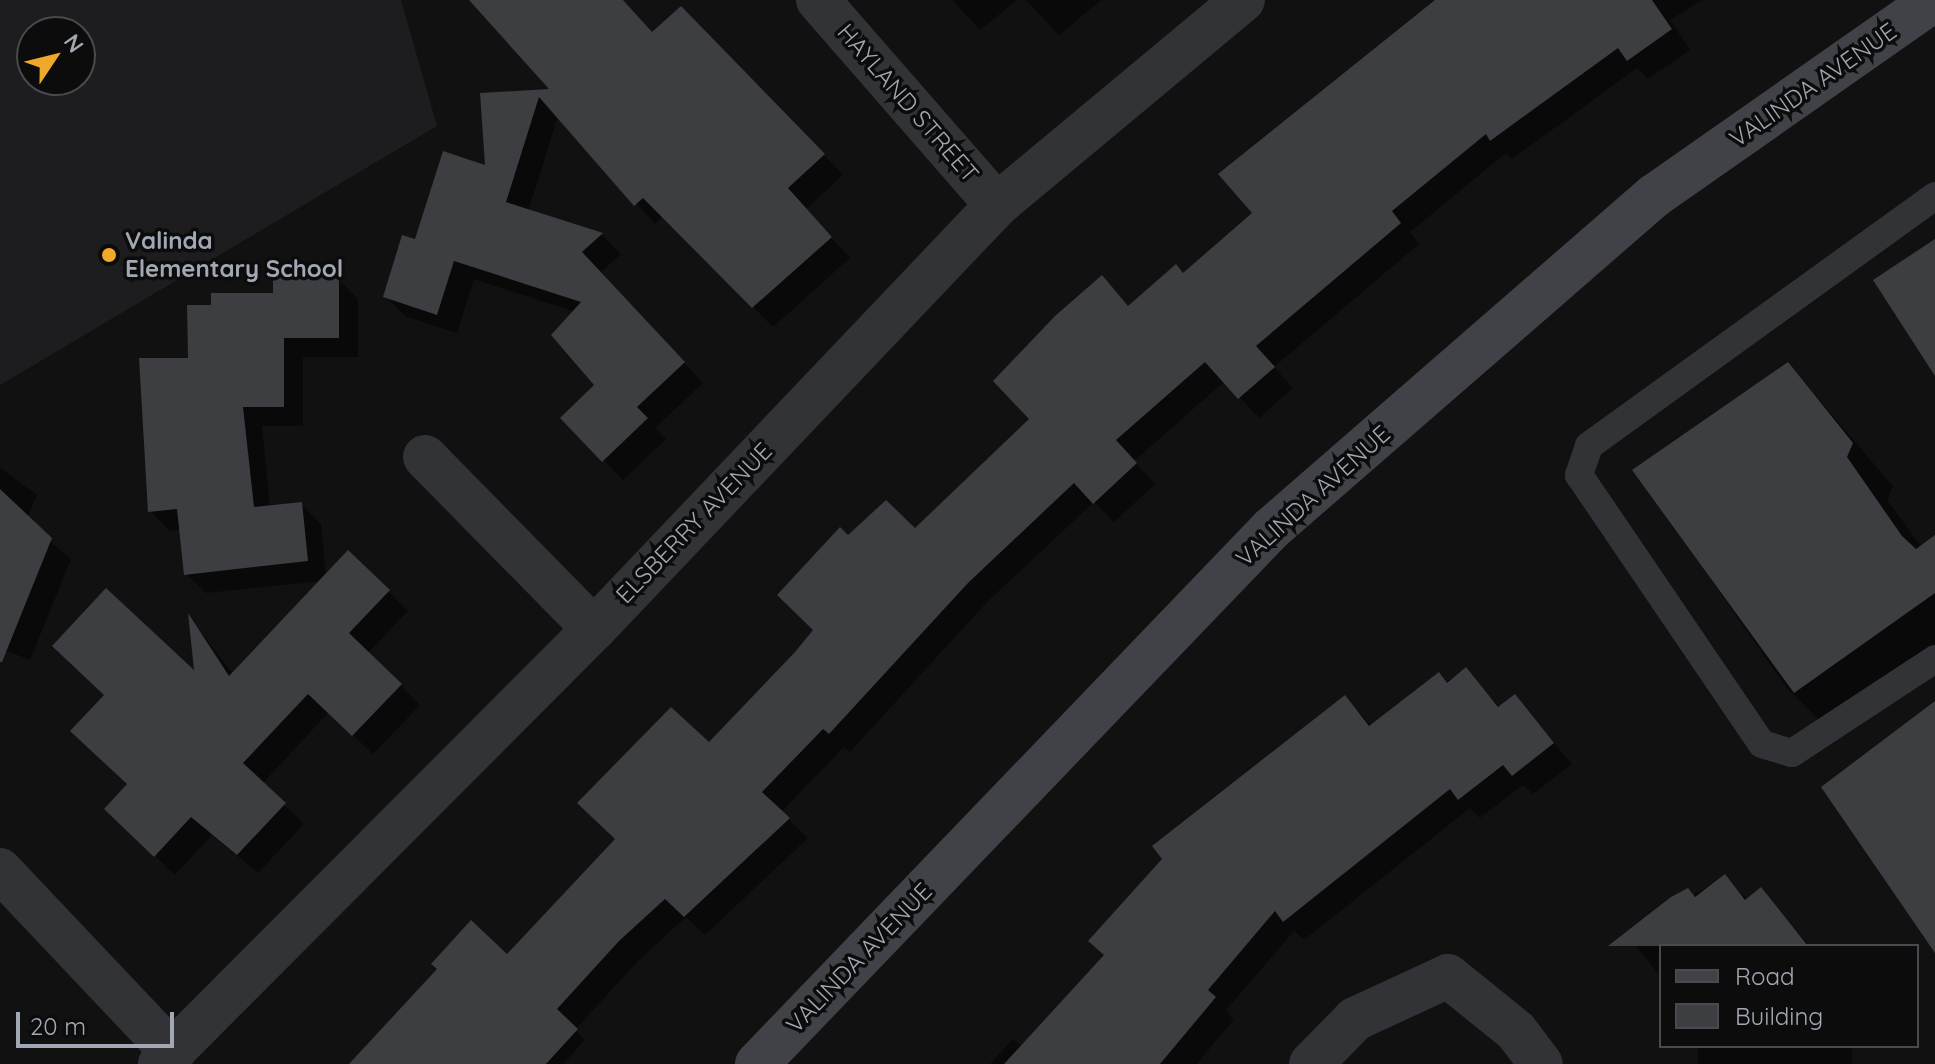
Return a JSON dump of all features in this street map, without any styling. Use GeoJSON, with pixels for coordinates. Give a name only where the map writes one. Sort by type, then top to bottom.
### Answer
{"type":"FeatureCollection","features":[{"type":"Feature","properties":{"kind":"main road","name":"VALINDA AVENUE"},"geometry":{"type":"LineString","coordinates":[[757,1064],[1271,529],[1654,196],[1934,0]]}},
{"type":"Feature","properties":{"kind":"street","name":"HAYLAND STREET"},"geometry":{"type":"LineString","coordinates":[[818,0],[997,205]]}},
{"type":"Feature","properties":{"kind":"street","name":"ELSBERRY AVENUE"},"geometry":{"type":"LineString","coordinates":[[166,1059],[594,629],[997,205],[1243,0]]}},
{"type":"Feature","properties":{"kind":"street"},"geometry":{"type":"LineString","coordinates":[[425,457],[594,629]]}},
{"type":"Feature","properties":{"kind":"street"},"geometry":{"type":"LineString","coordinates":[[0,870],[166,1059]]}},
{"type":"Feature","properties":{"kind":"street"},"geometry":{"type":"LineString","coordinates":[[1311,1064],[1355,1019],[1448,976],[1516,1031],[1541,1064]]}},
{"type":"Feature","properties":{"kind":"lane"},"geometry":{"type":"LineString","coordinates":[[1935,196],[1589,446],[1579,475],[1762,744],[1792,753],[1935,659]]}},
{"type":"Feature","properties":{"kind":"shaded area","name":"Valinda Elementary School"},"geometry":{"type":"Polygon","coordinates":[[[0,0],[401,0],[437,126],[0,385],[0,0]]]}},
{"type":"Feature","properties":{"kind":"building"},"geometry":{"type":"Polygon","coordinates":[[[469,0],[623,0],[652,32],[681,6],[825,154],[788,188],[832,237],[752,308],[643,198],[634,206],[539,97],[506,202],[603,233],[582,252],[685,362],[637,407],[648,418],[602,462],[560,418],[594,385],[551,335],[581,302],[454,261],[437,315],[383,297],[402,235],[415,239],[443,151],[485,165],[480,93],[549,89],[469,0]]]}},
{"type":"Feature","properties":{"kind":"building"},"geometry":{"type":"Polygon","coordinates":[[[1435,0],[1652,0],[1672,29],[1627,61],[1618,48],[1490,141],[1486,134],[1392,211],[1401,223],[1256,346],[1275,367],[1238,399],[1205,362],[1116,440],[1137,463],[1093,504],[1074,483],[968,583],[829,734],[823,729],[762,792],[790,818],[684,917],[665,899],[619,941],[557,1009],[578,1029],[546,1064],[349,1064],[437,969],[431,964],[471,920],[507,954],[615,839],[577,803],[671,707],[709,742],[795,652],[813,630],[777,595],[840,527],[848,535],[886,500],[915,528],[1029,419],[993,381],[1055,316],[1102,275],[1128,306],[1176,264],[1183,273],[1252,213],[1218,174],[1435,0]]]}},
{"type":"Feature","properties":{"kind":"building"},"geometry":{"type":"Polygon","coordinates":[[[1935,239],[1935,376],[1873,280],[1935,239]]]}},
{"type":"Feature","properties":{"kind":"building"},"geometry":{"type":"Polygon","coordinates":[[[273,277],[339,277],[339,338],[284,338],[284,407],[243,407],[254,507],[302,502],[308,561],[184,575],[177,509],[148,512],[139,358],[188,358],[187,305],[211,305],[211,293],[273,293],[273,277]]]}},
{"type":"Feature","properties":{"kind":"building"},"geometry":{"type":"Polygon","coordinates":[[[1788,362],[1853,443],[1847,457],[1902,536],[1916,549],[1935,535],[1935,593],[1794,693],[1632,470],[1788,362]]]}},
{"type":"Feature","properties":{"kind":"building"},"geometry":{"type":"Polygon","coordinates":[[[0,489],[52,538],[2,662],[0,662],[0,489]]]}},
{"type":"Feature","properties":{"kind":"building"},"geometry":{"type":"Polygon","coordinates":[[[348,550],[390,590],[349,633],[402,684],[352,736],[308,694],[243,763],[286,803],[237,855],[191,817],[154,857],[104,809],[127,784],[70,731],[104,695],[52,646],[106,588],[194,670],[188,613],[229,676],[348,550]]]}},
{"type":"Feature","properties":{"kind":"building"},"geometry":{"type":"Polygon","coordinates":[[[1466,667],[1498,707],[1515,694],[1554,743],[1512,776],[1503,765],[1458,800],[1450,789],[1283,922],[1275,911],[1208,990],[1216,997],[1160,1064],[1004,1064],[1104,955],[1088,941],[1162,859],[1152,846],[1345,695],[1369,726],[1439,672],[1447,683],[1466,667]]]}},
{"type":"Feature","properties":{"kind":"building"},"geometry":{"type":"Polygon","coordinates":[[[1935,701],[1935,953],[1821,787],[1935,701]]]}},
{"type":"Feature","properties":{"kind":"building"},"geometry":{"type":"Polygon","coordinates":[[[1725,874],[1745,900],[1761,887],[1806,944],[1608,946],[1671,897],[1688,888],[1695,897],[1725,874]]]}},
{"type":"Feature","properties":{"kind":"place","name":"Valinda Elementary School"},"geometry":{"type":"Point","coordinates":[109,255]}}]}
